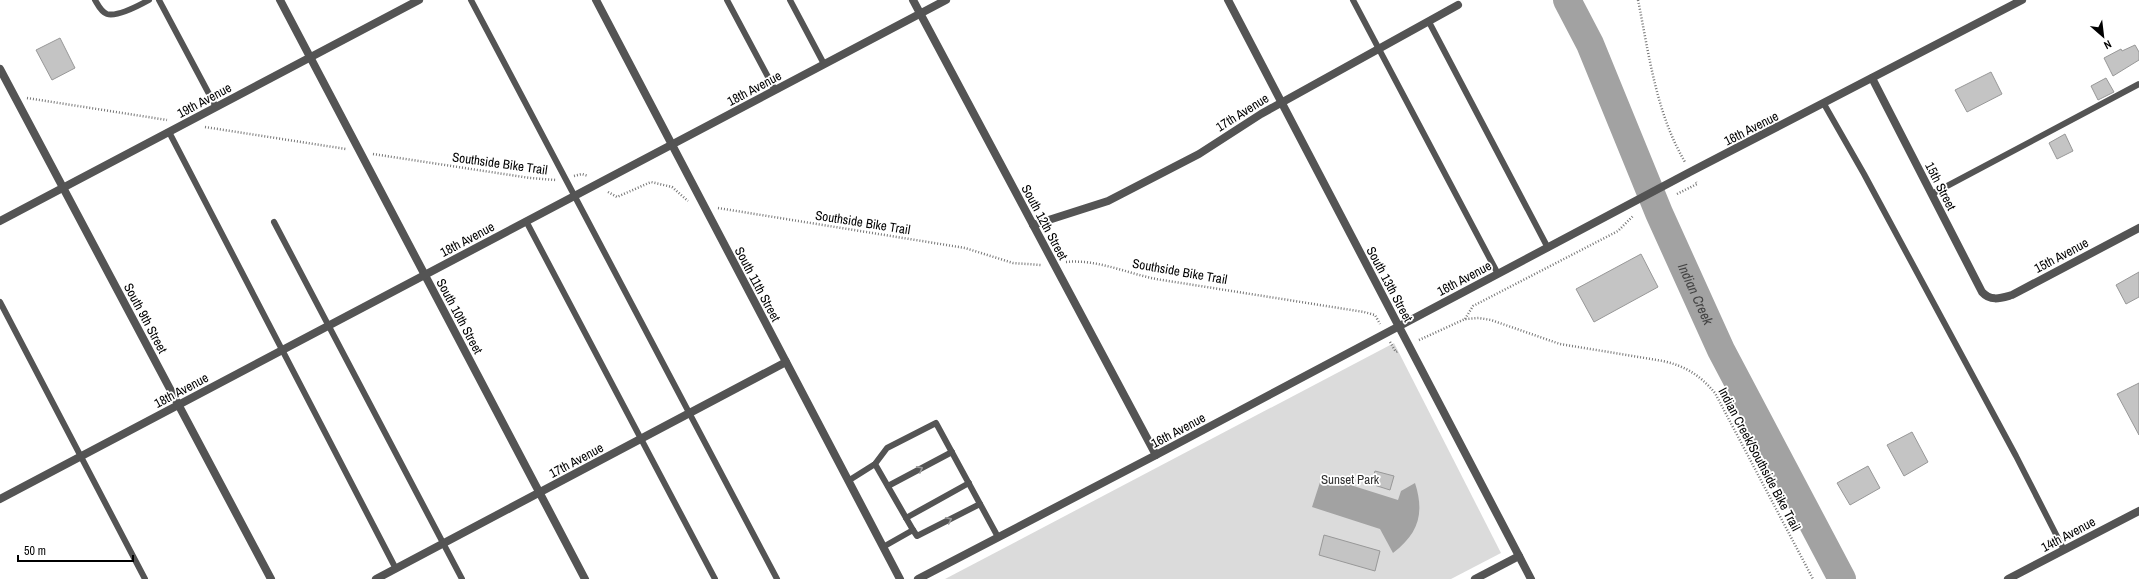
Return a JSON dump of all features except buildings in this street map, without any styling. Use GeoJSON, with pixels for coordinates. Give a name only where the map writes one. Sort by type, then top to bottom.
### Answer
{"type":"FeatureCollection","features":[{"type":"Feature","properties":{"kind":"street","name":"South 10th Street"},"geometry":{"type":"LineString","coordinates":[[280,0],[585,579]]}},
{"type":"Feature","properties":{"kind":"street","name":"19th Avenue"},"geometry":{"type":"LineString","coordinates":[[0,221],[310,57],[409,2],[419,0]]}},
{"type":"Feature","properties":{"kind":"street","name":"South 11th Street"},"geometry":{"type":"LineString","coordinates":[[596,0],[900,579]]}},
{"type":"Feature","properties":{"kind":"street","name":"South 12th Street"},"geometry":{"type":"LineString","coordinates":[[913,0],[1156,455]]}},
{"type":"Feature","properties":{"kind":"street","name":"18th Avenue"},"geometry":{"type":"LineString","coordinates":[[0,499],[946,0]]}},
{"type":"Feature","properties":{"kind":"street","name":"South 13th Street"},"geometry":{"type":"LineString","coordinates":[[1228,0],[1531,579]]}},
{"type":"Feature","properties":{"kind":"street","name":"16th Avenue"},"geometry":{"type":"LineString","coordinates":[[918,579],[1399,327],[1690,172],[1824,104],[2022,0]]}},
{"type":"Feature","properties":{"kind":"street","name":"17th Avenue"},"geometry":{"type":"LineString","coordinates":[[1033,225],[1108,201],[1199,154],[1282,102],[1458,5]]}},
{"type":"Feature","properties":{"kind":"street","name":"South 9th Street"},"geometry":{"type":"LineString","coordinates":[[0,69],[270,579]]}},
{"type":"Feature","properties":{"kind":"street","name":"15th Street"},"geometry":{"type":"LineString","coordinates":[[1872,78],[1982,292],[1987,297],[1993,299]]}},
{"type":"Feature","properties":{"kind":"street","name":"15th Avenue"},"geometry":{"type":"LineString","coordinates":[[1993,299],[2012,295],[2139,228]]}},
{"type":"Feature","properties":{"kind":"street","name":"17th Avenue"},"geometry":{"type":"LineString","coordinates":[[376,579],[786,362]]}},
{"type":"Feature","properties":{"kind":"street","name":"14th Avenue"},"geometry":{"type":"LineString","coordinates":[[2008,579],[2139,511]]}},
{"type":"Feature","properties":{"kind":"street"},"geometry":{"type":"LineString","coordinates":[[1475,579],[1519,556]]}},
{"type":"Feature","properties":{"kind":"lane"},"geometry":{"type":"LineString","coordinates":[[95,0],[101,10],[107,14],[114,14],[136,7],[149,0]]}},
{"type":"Feature","properties":{"kind":"lane"},"geometry":{"type":"LineString","coordinates":[[132,0],[136,7]]}},
{"type":"Feature","properties":{"kind":"lane"},"geometry":{"type":"LineString","coordinates":[[159,0],[216,107]]}},
{"type":"Feature","properties":{"kind":"lane"},"geometry":{"type":"LineString","coordinates":[[471,0],[777,579]]}},
{"type":"Feature","properties":{"kind":"lane"},"geometry":{"type":"LineString","coordinates":[[727,0],[774,90]]}},
{"type":"Feature","properties":{"kind":"lane"},"geometry":{"type":"LineString","coordinates":[[790,0],[824,64]]}},
{"type":"Feature","properties":{"kind":"lane"},"geometry":{"type":"LineString","coordinates":[[1353,0],[1498,274]]}},
{"type":"Feature","properties":{"kind":"lane"},"geometry":{"type":"LineString","coordinates":[[1428,22],[1548,248]]}},
{"type":"Feature","properties":{"kind":"lane"},"geometry":{"type":"LineString","coordinates":[[1932,194],[2139,84]]}},
{"type":"Feature","properties":{"kind":"lane"},"geometry":{"type":"LineString","coordinates":[[1824,104],[1864,174],[2016,456],[2064,550]]}},
{"type":"Feature","properties":{"kind":"lane"},"geometry":{"type":"LineString","coordinates":[[169,132],[396,569]]}},
{"type":"Feature","properties":{"kind":"lane"},"geometry":{"type":"LineString","coordinates":[[526,221],[715,579]]}},
{"type":"Feature","properties":{"kind":"lane"},"geometry":{"type":"LineString","coordinates":[[274,222],[462,579]]}},
{"type":"Feature","properties":{"kind":"lane"},"geometry":{"type":"LineString","coordinates":[[0,302],[145,579]]}},
{"type":"Feature","properties":{"kind":"lane"},"geometry":{"type":"LineString","coordinates":[[848,481],[875,464],[887,448],[936,422],[998,537]]}},
{"type":"Feature","properties":{"kind":"lane"},"geometry":{"type":"LineString","coordinates":[[888,486],[952,452]]}},
{"type":"Feature","properties":{"kind":"lane"},"geometry":{"type":"LineString","coordinates":[[875,464],[917,536],[980,504]]}},
{"type":"Feature","properties":{"kind":"lane"},"geometry":{"type":"LineString","coordinates":[[906,518],[969,483]]}},
{"type":"Feature","properties":{"kind":"lane"},"geometry":{"type":"LineString","coordinates":[[883,547],[913,530]]}},
{"type":"Feature","properties":{"kind":"path"},"geometry":{"type":"LineString","coordinates":[[1638,0],[1658,98],[1675,144],[1690,172]]}},
{"type":"Feature","properties":{"kind":"path","name":"Southside Bike Trail"},"geometry":{"type":"LineString","coordinates":[[360,152],[550,181],[565,179],[582,174],[598,183],[617,197],[646,182],[663,183],[672,187],[692,203],[704,206],[965,248],[1025,265],[1039,266],[1053,263],[1089,261],[1137,275],[1375,315]]}},
{"type":"Feature","properties":{"kind":"path"},"geometry":{"type":"LineString","coordinates":[[1430,335],[1465,319],[1473,306],[1618,232],[1633,216]]}},
{"type":"Feature","properties":{"kind":"path","name":"Indian Creek/Southside Bike Trail"},"geometry":{"type":"LineString","coordinates":[[1465,319],[1479,318],[1491,320],[1560,344],[1680,365],[1699,376],[1715,393],[1813,579]]}},
{"type":"Feature","properties":{"kind":"green space","name":"Sunset Park"},"geometry":{"type":"Polygon","coordinates":[[[1394,343],[1501,553],[1451,579],[945,579],[1394,343]]]}},
{"type":"Feature","properties":{"kind":"shaded area"},"geometry":{"type":"Polygon","coordinates":[[[1322,476],[1398,500],[1401,491],[1415,483],[1418,494],[1419,514],[1414,531],[1402,546],[1393,553],[1380,529],[1312,507],[1322,476]]]}},
{"type":"Feature","properties":{"kind":"waterway","name":"Indian Creek"},"geometry":{"type":"LineString","coordinates":[[1567,0],[1590,44],[1659,213],[1721,350],[1842,579]]}}]}
